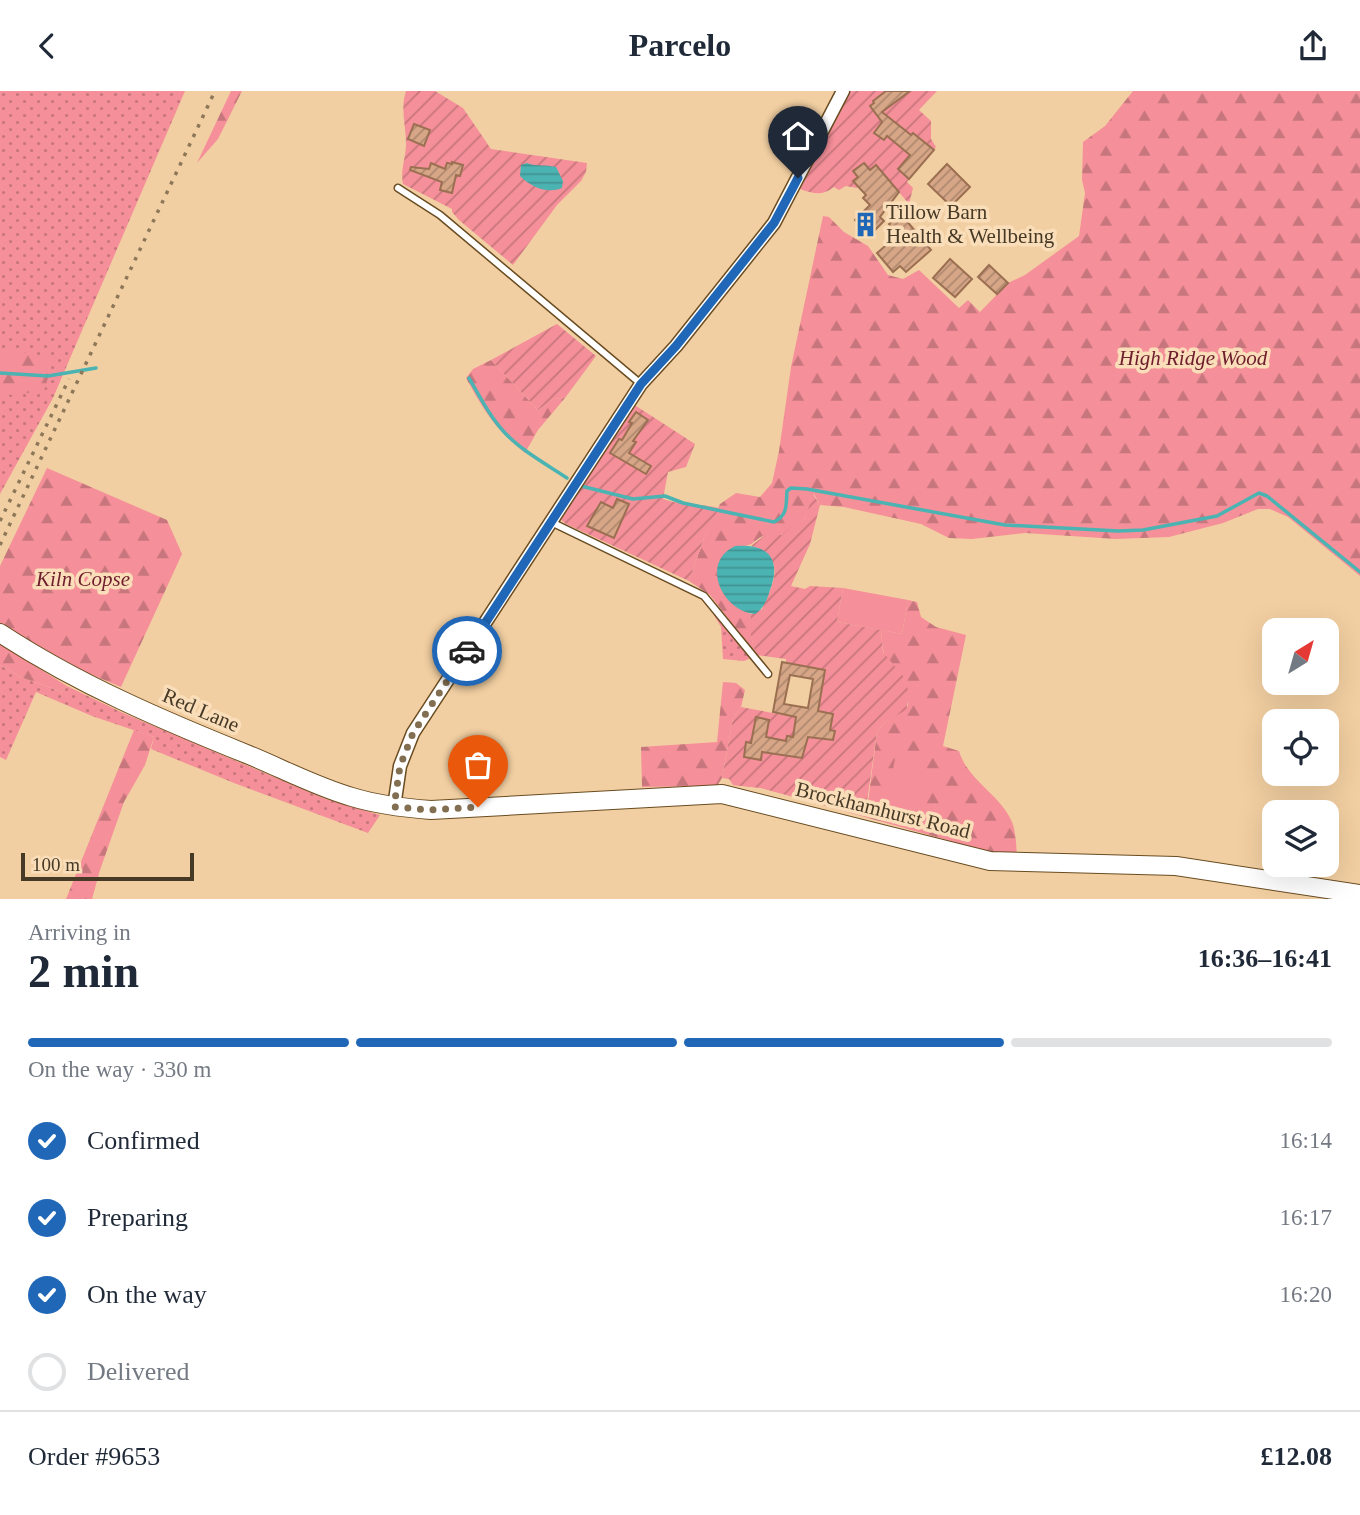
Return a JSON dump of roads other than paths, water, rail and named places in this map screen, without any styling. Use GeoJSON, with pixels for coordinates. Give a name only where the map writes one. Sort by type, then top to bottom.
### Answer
{"type":"FeatureCollection","features":[{"type":"Feature","properties":{"kind":"street"},"geometry":{"type":"LineString","coordinates":[[394,807],[400,766],[413,733],[641,384],[676,346],[774,223],[843,91]]}},
{"type":"Feature","properties":{"kind":"street","name":"Red Lane"},"geometry":{"type":"LineString","coordinates":[[0,633],[41,660],[109,695],[195,733],[352,797],[394,807]]}},
{"type":"Feature","properties":{"kind":"street","name":"Brockhamhurst Road"},"geometry":{"type":"LineString","coordinates":[[394,807],[431,810],[722,794],[990,861],[1176,866],[1360,894]]}},
{"type":"Feature","properties":{"kind":"lane"},"geometry":{"type":"LineString","coordinates":[[398,188],[440,215],[641,384]]}},
{"type":"Feature","properties":{"kind":"lane"},"geometry":{"type":"LineString","coordinates":[[550,521],[704,596],[719,610],[768,674]]}},
{"type":"Feature","properties":{"kind":"water"},"geometry":{"type":"Polygon","coordinates":[[[527,163],[556,167],[563,181],[562,188],[545,190],[529,183],[520,176],[521,165],[527,163]]]}},
{"type":"Feature","properties":{"kind":"water"},"geometry":{"type":"Polygon","coordinates":[[[735,546],[764,550],[773,562],[773,579],[769,594],[755,614],[733,605],[720,586],[718,564],[724,554],[735,546]]]}},
{"type":"Feature","properties":{"kind":"waterway"},"geometry":{"type":"LineString","coordinates":[[0,373],[48,376],[96,368]]}},
{"type":"Feature","properties":{"kind":"waterway"},"geometry":{"type":"LineString","coordinates":[[469,378],[490,414],[505,433],[567,478]]}},
{"type":"Feature","properties":{"kind":"waterway"},"geometry":{"type":"LineString","coordinates":[[581,486],[633,499],[665,496],[683,503],[774,522],[784,513],[787,491],[791,488],[1005,525],[1118,531],[1143,530],[1217,516],[1259,493],[1267,496],[1360,572]]}},
{"type":"Feature","properties":{"kind":"railway"},"geometry":{"type":"LineString","coordinates":[[0,545],[215,91]]}},
{"type":"Feature","properties":{"kind":"railway"},"geometry":{"type":"LineString","coordinates":[[0,521],[69,379]]}},
{"type":"Feature","properties":{"kind":"place","name":"Tillow Barn Health & Wellbeing"},"geometry":{"type":"Point","coordinates":[866,224]}},
{"type":"Feature","properties":{"kind":"park label","name":"High Ridge Wood"},"geometry":{"type":"Point","coordinates":[1193,358]}},
{"type":"Feature","properties":{"kind":"park label","name":"Kiln Copse"},"geometry":{"type":"Point","coordinates":[83,579]}}]}
